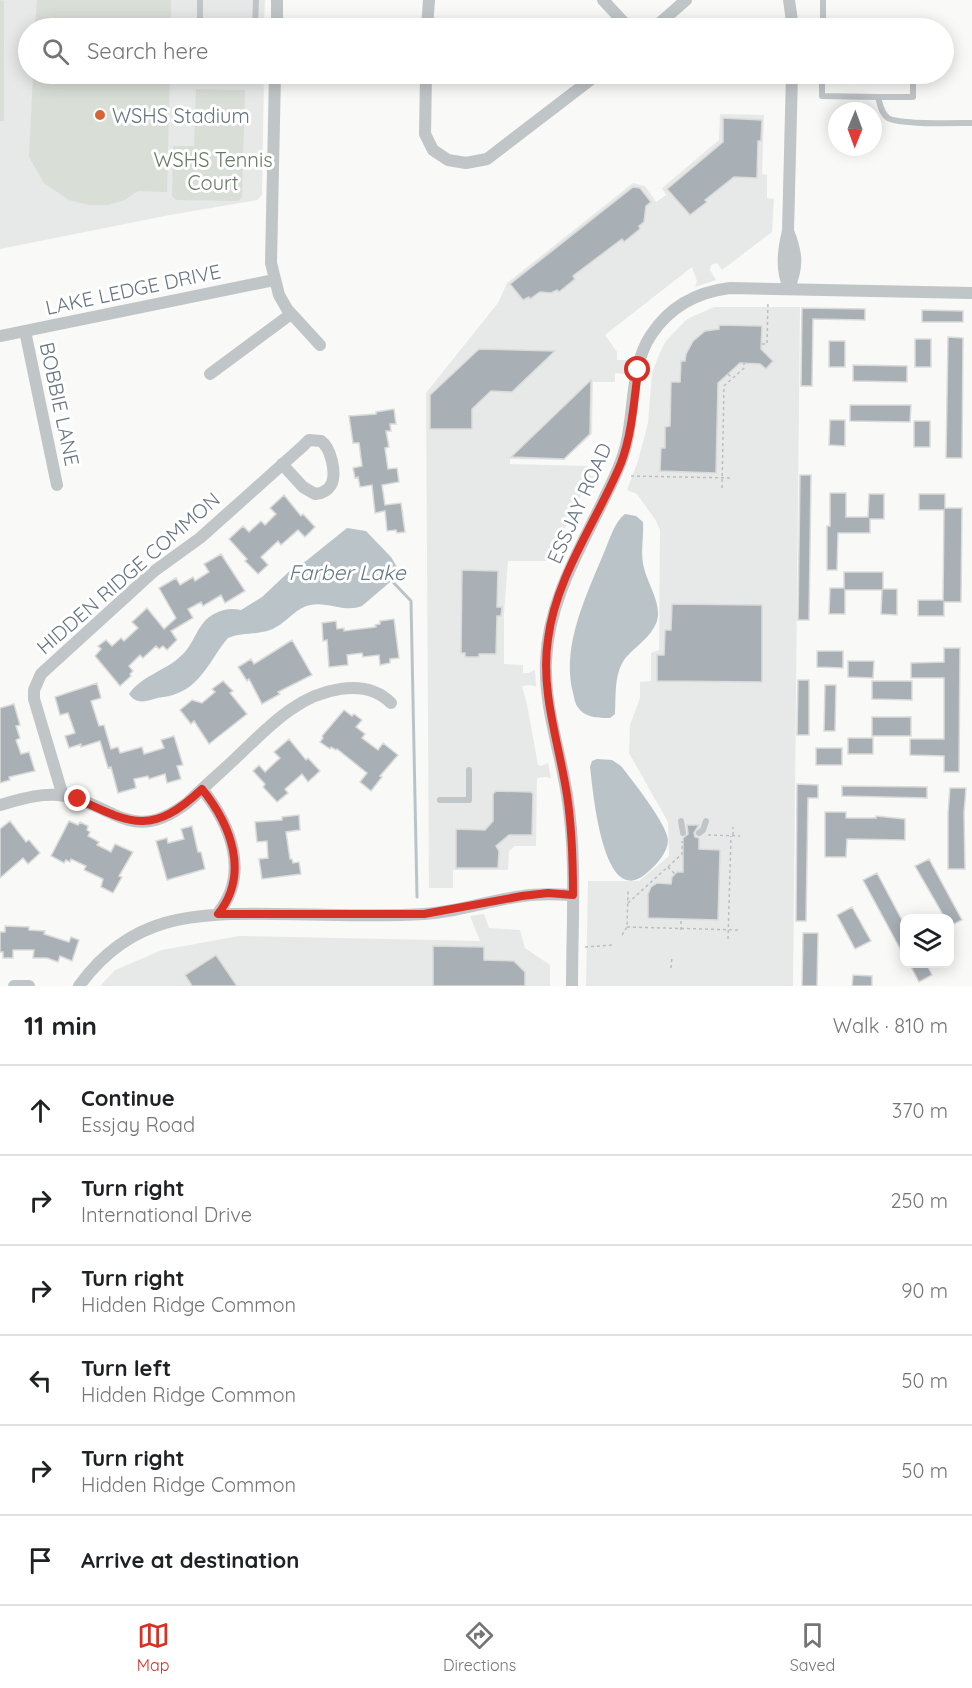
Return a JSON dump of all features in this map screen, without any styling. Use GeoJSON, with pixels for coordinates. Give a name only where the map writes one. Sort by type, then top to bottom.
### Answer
{"type":"FeatureCollection","features":[{"type":"Feature","properties":{"kind":"street"},"geometry":{"type":"LineString","coordinates":[[277,0],[277,18]]}},
{"type":"Feature","properties":{"kind":"street"},"geometry":{"type":"LineString","coordinates":[[428,18],[429,0]]}},
{"type":"Feature","properties":{"kind":"street"},"geometry":{"type":"LineString","coordinates":[[665,18],[686,0]]}},
{"type":"Feature","properties":{"kind":"street"},"geometry":{"type":"LineString","coordinates":[[789,0],[792,18]]}},
{"type":"Feature","properties":{"kind":"street"},"geometry":{"type":"LineString","coordinates":[[608,2],[620,18]]}},
{"type":"Feature","properties":{"kind":"street"},"geometry":{"type":"LineString","coordinates":[[275,84],[271,263],[279,295],[291,314],[320,345]]}},
{"type":"Feature","properties":{"kind":"street"},"geometry":{"type":"LineString","coordinates":[[426,84],[425,134],[428,142],[440,156],[458,163],[487,159],[585,84]]}},
{"type":"Feature","properties":{"kind":"street"},"geometry":{"type":"LineString","coordinates":[[789,288],[783,273],[783,250],[788,231],[792,84]]}},
{"type":"Feature","properties":{"kind":"street","name":"LAKE LEDGE DRIVE"},"geometry":{"type":"LineString","coordinates":[[0,336],[274,280]]}},
{"type":"Feature","properties":{"kind":"street","name":"ESSJAY ROAD"},"geometry":{"type":"LineString","coordinates":[[572,986],[572,829],[546,692],[548,638],[558,598],[624,454],[632,421],[642,352],[650,337],[666,317],[686,301],[700,294],[730,288],[972,293]]}},
{"type":"Feature","properties":{"kind":"street"},"geometry":{"type":"LineString","coordinates":[[210,374],[291,314]]}},
{"type":"Feature","properties":{"kind":"street","name":"BOBBIE LANE"},"geometry":{"type":"LineString","coordinates":[[25,331],[57,485]]}},
{"type":"Feature","properties":{"kind":"street","name":"HIDDEN RIDGE COMMON"},"geometry":{"type":"LineString","coordinates":[[63,796],[34,699],[34,690],[41,674],[163,564],[200,538],[282,464],[309,440],[321,441],[329,450],[333,478],[331,486],[321,493],[310,492],[282,464]]}},
{"type":"Feature","properties":{"kind":"street"},"geometry":{"type":"LineString","coordinates":[[0,805],[36,796],[63,796],[78,799],[118,818],[141,822],[160,818],[177,810],[277,720],[308,700],[357,687],[377,692],[391,703]]}},
{"type":"Feature","properties":{"kind":"street"},"geometry":{"type":"LineString","coordinates":[[202,789],[216,809],[227,831],[236,868],[232,892],[218,914]]}},
{"type":"Feature","properties":{"kind":"street"},"geometry":{"type":"LineString","coordinates":[[79,986],[96,966],[133,936],[180,918],[218,914],[424,914],[522,896],[548,893],[573,895]]}},
{"type":"Feature","properties":{"kind":"street"},"geometry":{"type":"LineString","coordinates":[[14,986],[29,986]]}},
{"type":"Feature","properties":{"kind":"lane"},"geometry":{"type":"LineString","coordinates":[[200,0],[200,18]]}},
{"type":"Feature","properties":{"kind":"lane"},"geometry":{"type":"LineString","coordinates":[[255,18],[256,0]]}},
{"type":"Feature","properties":{"kind":"lane"},"geometry":{"type":"LineString","coordinates":[[823,0],[823,18]]}},
{"type":"Feature","properties":{"kind":"lane"},"geometry":{"type":"LineString","coordinates":[[822,84],[822,96],[878,97],[913,97],[913,84]]}},
{"type":"Feature","properties":{"kind":"lane"},"geometry":{"type":"LineString","coordinates":[[878,97],[881,110],[887,118],[900,122],[972,123]]}},
{"type":"Feature","properties":{"kind":"lane"},"geometry":{"type":"LineString","coordinates":[[440,800],[469,800],[469,770]]}},
{"type":"Feature","properties":{"kind":"lane"},"geometry":{"type":"LineString","coordinates":[[681,821],[683,837]]}},
{"type":"Feature","properties":{"kind":"lane"},"geometry":{"type":"LineString","coordinates":[[702,834],[706,821]]}},
{"type":"Feature","properties":{"kind":"path"},"geometry":{"type":"LineString","coordinates":[[762,344],[767,345],[768,302]]}},
{"type":"Feature","properties":{"kind":"path"},"geometry":{"type":"LineString","coordinates":[[722,488],[724,388],[744,368],[744,363]]}},
{"type":"Feature","properties":{"kind":"path"},"geometry":{"type":"LineString","coordinates":[[728,374],[733,378]]}},
{"type":"Feature","properties":{"kind":"path"},"geometry":{"type":"LineString","coordinates":[[718,388],[724,388]]}},
{"type":"Feature","properties":{"kind":"path"},"geometry":{"type":"LineString","coordinates":[[717,423],[723,423]]}},
{"type":"Feature","properties":{"kind":"path"},"geometry":{"type":"LineString","coordinates":[[688,472],[688,477]]}},
{"type":"Feature","properties":{"kind":"path"},"geometry":{"type":"LineString","coordinates":[[631,476],[731,478]]}},
{"type":"Feature","properties":{"kind":"path"},"geometry":{"type":"LineString","coordinates":[[728,939],[733,827]]}},
{"type":"Feature","properties":{"kind":"path"},"geometry":{"type":"LineString","coordinates":[[702,834],[740,836]]}},
{"type":"Feature","properties":{"kind":"path"},"geometry":{"type":"LineString","coordinates":[[628,903],[682,854],[683,837]]}},
{"type":"Feature","properties":{"kind":"path"},"geometry":{"type":"LineString","coordinates":[[668,867],[675,874]]}},
{"type":"Feature","properties":{"kind":"path"},"geometry":{"type":"LineString","coordinates":[[622,934],[627,927],[628,890]]}},
{"type":"Feature","properties":{"kind":"path"},"geometry":{"type":"LineString","coordinates":[[681,919],[681,929]]}},
{"type":"Feature","properties":{"kind":"path"},"geometry":{"type":"LineString","coordinates":[[627,927],[738,930]]}},
{"type":"Feature","properties":{"kind":"path"},"geometry":{"type":"LineString","coordinates":[[585,947],[613,945]]}},
{"type":"Feature","properties":{"kind":"path"},"geometry":{"type":"LineString","coordinates":[[671,968],[672,957]]}},
{"type":"Feature","properties":{"kind":"shaded area"},"geometry":{"type":"Polygon","coordinates":[[[0,0],[265,0],[264,18],[18,18],[18,84],[264,84],[262,195],[257,200],[0,249],[0,0]]]}},
{"type":"Feature","properties":{"kind":"shaded area"},"geometry":{"type":"Polygon","coordinates":[[[720,114],[764,115],[762,174],[767,175],[767,198],[774,199],[772,232],[722,270],[717,263],[711,265],[710,270],[716,280],[695,287],[697,281],[692,267],[605,335],[617,352],[617,360],[631,360],[627,378],[625,374],[615,373],[615,382],[593,382],[592,434],[564,460],[510,459],[510,464],[589,466],[590,476],[602,477],[594,492],[590,488],[581,488],[581,495],[558,542],[569,544],[562,557],[551,553],[550,561],[508,561],[504,614],[504,664],[523,665],[523,673],[535,670],[536,687],[522,686],[538,765],[548,763],[551,778],[537,778],[536,846],[515,846],[509,851],[508,870],[453,870],[453,888],[429,888],[426,393],[498,303],[507,283],[633,183],[645,186],[656,202],[666,195],[662,188],[719,140],[720,114]]]}},
{"type":"Feature","properties":{"kind":"shaded area"},"geometry":{"type":"Polygon","coordinates":[[[714,307],[800,307],[793,986],[586,986],[588,881],[639,881],[669,856],[668,822],[629,753],[630,725],[640,698],[640,682],[651,681],[651,653],[659,650],[660,530],[637,494],[627,490],[638,461],[648,423],[652,373],[665,342],[687,319],[714,307]]]}},
{"type":"Feature","properties":{"kind":"shaded area"},"geometry":{"type":"Polygon","coordinates":[[[484,914],[489,928],[520,930],[525,948],[550,965],[550,986],[100,986],[115,970],[162,950],[239,936],[480,941],[470,916],[484,914]]]}},
{"type":"Feature","properties":{"kind":"green space"},"geometry":{"type":"Polygon","coordinates":[[[0,0],[4,1],[4,121],[0,121],[0,0]]]}},
{"type":"Feature","properties":{"kind":"green space"},"geometry":{"type":"Polygon","coordinates":[[[37,0],[171,0],[171,18],[36,18],[37,0]]]}},
{"type":"Feature","properties":{"kind":"green space","name":"WSHS Stadium"},"geometry":{"type":"Polygon","coordinates":[[[33,84],[170,84],[167,192],[138,191],[125,200],[108,205],[89,205],[69,200],[44,183],[29,157],[33,84]]]}},
{"type":"Feature","properties":{"kind":"green space","name":"WSHS Tennis Court"},"geometry":{"type":"Polygon","coordinates":[[[196,89],[245,90],[242,197],[239,201],[176,200],[172,196],[173,146],[194,146],[196,89]]]}},
{"type":"Feature","properties":{"kind":"water"},"geometry":{"type":"Polygon","coordinates":[[[625,514],[636,516],[643,522],[643,562],[658,608],[658,615],[651,632],[628,655],[621,666],[616,686],[615,714],[610,718],[596,717],[583,713],[575,702],[570,676],[570,658],[583,605],[610,538],[625,514]]]}},
{"type":"Feature","properties":{"kind":"water","name":"Farber Lake"},"geometry":{"type":"Polygon","coordinates":[[[347,528],[366,531],[391,557],[397,567],[396,577],[362,606],[349,608],[323,604],[310,605],[270,630],[228,638],[205,671],[183,691],[171,696],[143,701],[137,701],[129,694],[141,682],[182,655],[208,618],[224,610],[241,610],[262,597],[295,566],[306,561],[347,528]]]}},
{"type":"Feature","properties":{"kind":"water"},"geometry":{"type":"Polygon","coordinates":[[[612,760],[621,766],[648,802],[666,833],[668,844],[661,857],[649,871],[633,880],[621,877],[611,864],[603,844],[590,767],[592,761],[612,760]]]}},
{"type":"Feature","properties":{"kind":"building"},"geometry":{"type":"Polygon","coordinates":[[[723,118],[762,120],[761,141],[758,141],[757,178],[734,177],[690,215],[667,189],[723,142],[723,118]]]}},
{"type":"Feature","properties":{"kind":"building"},"geometry":{"type":"Polygon","coordinates":[[[633,187],[640,188],[651,202],[646,206],[644,222],[639,226],[640,229],[624,242],[622,239],[573,276],[575,279],[559,292],[557,290],[551,293],[540,292],[530,299],[529,297],[523,300],[510,284],[633,187]]]}},
{"type":"Feature","properties":{"kind":"building"},"geometry":{"type":"Polygon","coordinates":[[[802,308],[865,309],[865,320],[813,319],[812,386],[801,386],[802,308]]]}},
{"type":"Feature","properties":{"kind":"building"},"geometry":{"type":"Polygon","coordinates":[[[922,310],[963,311],[963,322],[922,322],[922,310]]]}},
{"type":"Feature","properties":{"kind":"building"},"geometry":{"type":"Polygon","coordinates":[[[719,325],[762,326],[761,349],[773,361],[766,369],[760,364],[740,363],[718,383],[716,473],[660,471],[661,448],[665,448],[665,427],[670,426],[671,382],[680,382],[681,361],[685,361],[693,341],[705,331],[719,329],[719,325]]]}},
{"type":"Feature","properties":{"kind":"building"},"geometry":{"type":"Polygon","coordinates":[[[948,337],[963,338],[962,458],[946,458],[948,337]]]}},
{"type":"Feature","properties":{"kind":"building"},"geometry":{"type":"Polygon","coordinates":[[[915,339],[931,339],[931,367],[915,367],[915,339]]]}},
{"type":"Feature","properties":{"kind":"building"},"geometry":{"type":"Polygon","coordinates":[[[829,341],[845,341],[845,367],[829,367],[829,341]]]}},
{"type":"Feature","properties":{"kind":"building"},"geometry":{"type":"Polygon","coordinates":[[[479,349],[555,351],[512,392],[491,391],[472,409],[472,429],[430,429],[430,395],[479,349]]]}},
{"type":"Feature","properties":{"kind":"building"},"geometry":{"type":"Polygon","coordinates":[[[853,365],[907,366],[907,382],[853,381],[853,365]]]}},
{"type":"Feature","properties":{"kind":"building"},"geometry":{"type":"Polygon","coordinates":[[[591,380],[590,434],[564,459],[511,457],[591,380]]]}},
{"type":"Feature","properties":{"kind":"building"},"geometry":{"type":"Polygon","coordinates":[[[850,405],[911,405],[910,422],[850,421],[850,405]]]}},
{"type":"Feature","properties":{"kind":"building"},"geometry":{"type":"Polygon","coordinates":[[[394,409],[396,424],[390,424],[391,431],[386,431],[389,447],[385,448],[388,469],[397,468],[399,482],[382,485],[385,505],[401,503],[405,532],[397,533],[396,530],[387,531],[385,511],[375,513],[372,485],[360,487],[358,477],[355,478],[353,468],[362,466],[359,443],[353,443],[349,416],[376,414],[376,412],[394,409]]]}},
{"type":"Feature","properties":{"kind":"building"},"geometry":{"type":"Polygon","coordinates":[[[830,420],[845,420],[845,446],[829,445],[830,420]]]}},
{"type":"Feature","properties":{"kind":"building"},"geometry":{"type":"Polygon","coordinates":[[[914,421],[930,421],[930,447],[914,447],[914,421]]]}},
{"type":"Feature","properties":{"kind":"building"},"geometry":{"type":"Polygon","coordinates":[[[800,475],[811,475],[809,620],[798,620],[800,475]]]}},
{"type":"Feature","properties":{"kind":"building"},"geometry":{"type":"Polygon","coordinates":[[[830,493],[846,493],[846,517],[868,517],[869,494],[884,494],[884,519],[870,519],[870,533],[838,533],[837,570],[827,570],[830,493]]]}},
{"type":"Feature","properties":{"kind":"building"},"geometry":{"type":"Polygon","coordinates":[[[919,494],[945,494],[945,508],[962,508],[961,602],[944,602],[944,616],[918,616],[918,600],[943,600],[944,510],[919,510],[919,494]]]}},
{"type":"Feature","properties":{"kind":"building"},"geometry":{"type":"Polygon","coordinates":[[[284,495],[301,516],[303,514],[315,527],[305,537],[298,530],[281,545],[278,541],[261,557],[268,565],[258,574],[229,539],[243,526],[249,532],[261,521],[265,525],[276,514],[270,508],[284,495]]]}},
{"type":"Feature","properties":{"kind":"building"},"geometry":{"type":"Polygon","coordinates":[[[221,554],[245,591],[225,603],[221,595],[203,606],[201,602],[188,609],[193,618],[171,631],[177,640],[167,650],[163,646],[159,649],[156,646],[143,658],[140,655],[129,666],[133,671],[131,676],[120,686],[95,656],[101,649],[98,646],[106,640],[112,646],[121,638],[124,641],[138,628],[132,622],[147,608],[164,629],[176,618],[159,588],[176,578],[180,585],[193,577],[195,581],[209,572],[204,564],[221,554]]]}},
{"type":"Feature","properties":{"kind":"building"},"geometry":{"type":"Polygon","coordinates":[[[462,570],[498,571],[497,607],[502,607],[501,616],[497,616],[496,654],[465,657],[465,653],[461,653],[462,570]]]}},
{"type":"Feature","properties":{"kind":"building"},"geometry":{"type":"Polygon","coordinates":[[[844,572],[883,572],[883,589],[897,589],[897,615],[881,614],[882,590],[845,590],[845,614],[829,614],[830,588],[844,588],[844,572]]]}},
{"type":"Feature","properties":{"kind":"building"},"geometry":{"type":"Polygon","coordinates":[[[672,604],[762,605],[762,682],[657,681],[657,655],[664,655],[665,630],[671,630],[672,604]]]}},
{"type":"Feature","properties":{"kind":"building"},"geometry":{"type":"Polygon","coordinates":[[[394,619],[399,658],[390,659],[390,663],[380,665],[379,655],[363,657],[362,653],[347,655],[348,665],[329,667],[327,640],[323,641],[322,623],[336,621],[337,629],[344,628],[344,631],[376,627],[375,625],[380,624],[380,621],[394,619]]]}},
{"type":"Feature","properties":{"kind":"building"},"geometry":{"type":"Polygon","coordinates":[[[292,640],[312,675],[278,692],[280,694],[262,704],[249,679],[247,681],[238,667],[251,659],[254,664],[292,640]]]}},
{"type":"Feature","properties":{"kind":"building"},"geometry":{"type":"Polygon","coordinates":[[[944,648],[960,648],[959,772],[944,772],[944,756],[910,755],[910,739],[944,739],[944,678],[911,678],[911,663],[944,662],[944,648]]]}},
{"type":"Feature","properties":{"kind":"building"},"geometry":{"type":"Polygon","coordinates":[[[817,651],[843,651],[843,668],[817,667],[817,651]]]}},
{"type":"Feature","properties":{"kind":"building"},"geometry":{"type":"Polygon","coordinates":[[[848,661],[874,661],[873,678],[848,677],[848,661]]]}},
{"type":"Feature","properties":{"kind":"building"},"geometry":{"type":"Polygon","coordinates":[[[798,680],[809,680],[809,735],[797,735],[798,680]]]}},
{"type":"Feature","properties":{"kind":"building"},"geometry":{"type":"Polygon","coordinates":[[[223,681],[233,691],[230,693],[247,714],[209,744],[194,721],[191,724],[180,710],[192,700],[202,703],[215,692],[212,689],[223,681]]]}},
{"type":"Feature","properties":{"kind":"building"},"geometry":{"type":"Polygon","coordinates":[[[872,681],[912,681],[912,700],[872,699],[872,681]]]}},
{"type":"Feature","properties":{"kind":"building"},"geometry":{"type":"Polygon","coordinates":[[[97,683],[101,698],[91,701],[99,726],[104,725],[111,749],[118,747],[120,753],[142,747],[144,754],[164,748],[161,740],[174,736],[183,765],[177,766],[181,779],[167,783],[165,774],[149,779],[148,776],[134,779],[136,788],[118,793],[111,767],[108,768],[100,741],[69,748],[65,736],[75,733],[68,713],[60,715],[55,697],[97,683]]]}},
{"type":"Feature","properties":{"kind":"building"},"geometry":{"type":"Polygon","coordinates":[[[825,685],[836,685],[835,731],[824,731],[825,685]]]}},
{"type":"Feature","properties":{"kind":"building"},"geometry":{"type":"Polygon","coordinates":[[[14,704],[20,725],[16,726],[20,738],[16,740],[21,754],[29,752],[35,771],[9,777],[10,780],[0,783],[0,708],[14,704]]]}},
{"type":"Feature","properties":{"kind":"building"},"geometry":{"type":"Polygon","coordinates":[[[344,710],[362,720],[356,727],[365,734],[362,738],[378,750],[383,743],[398,755],[380,776],[382,777],[371,791],[360,782],[367,773],[337,749],[331,747],[330,749],[320,742],[322,736],[344,710]]]}},
{"type":"Feature","properties":{"kind":"building"},"geometry":{"type":"Polygon","coordinates":[[[872,717],[911,717],[911,736],[872,736],[872,717]]]}},
{"type":"Feature","properties":{"kind":"building"},"geometry":{"type":"Polygon","coordinates":[[[848,738],[873,738],[873,754],[848,754],[848,738]]]}},
{"type":"Feature","properties":{"kind":"building"},"geometry":{"type":"Polygon","coordinates":[[[289,739],[306,760],[308,758],[320,771],[308,782],[302,774],[285,789],[288,793],[277,802],[263,787],[265,784],[253,771],[259,765],[265,772],[280,758],[274,752],[289,739]]]}},
{"type":"Feature","properties":{"kind":"building"},"geometry":{"type":"Polygon","coordinates":[[[816,748],[842,748],[842,765],[816,765],[816,748]]]}},
{"type":"Feature","properties":{"kind":"building"},"geometry":{"type":"Polygon","coordinates":[[[797,784],[818,785],[818,798],[808,798],[806,921],[796,921],[797,784]]]}},
{"type":"Feature","properties":{"kind":"building"},"geometry":{"type":"Polygon","coordinates":[[[842,786],[927,787],[927,798],[842,796],[842,786]]]}},
{"type":"Feature","properties":{"kind":"building"},"geometry":{"type":"Polygon","coordinates":[[[950,788],[966,788],[965,869],[948,869],[950,788]]]}},
{"type":"Feature","properties":{"kind":"building"},"geometry":{"type":"Polygon","coordinates":[[[496,791],[531,792],[533,794],[532,835],[509,835],[496,846],[499,851],[498,868],[456,868],[456,829],[485,830],[493,821],[493,794],[496,791]]]}},
{"type":"Feature","properties":{"kind":"building"},"geometry":{"type":"Polygon","coordinates":[[[825,812],[846,812],[846,818],[876,818],[876,816],[905,819],[905,840],[847,839],[846,857],[825,857],[825,812]]]}},
{"type":"Feature","properties":{"kind":"building"},"geometry":{"type":"Polygon","coordinates":[[[299,815],[300,830],[286,832],[290,859],[293,863],[299,862],[301,874],[262,879],[259,859],[268,858],[267,841],[257,842],[255,822],[282,820],[282,817],[299,815]]]}},
{"type":"Feature","properties":{"kind":"building"},"geometry":{"type":"Polygon","coordinates":[[[10,821],[26,842],[29,840],[40,853],[28,864],[23,858],[0,878],[0,829],[10,821]]]}},
{"type":"Feature","properties":{"kind":"building"},"geometry":{"type":"Polygon","coordinates":[[[69,821],[78,825],[80,822],[88,826],[87,830],[90,832],[88,836],[99,842],[97,845],[111,852],[115,844],[133,852],[119,876],[122,877],[113,893],[101,887],[103,879],[84,870],[86,866],[71,859],[70,862],[66,860],[64,863],[51,856],[69,821]]]}},
{"type":"Feature","properties":{"kind":"building"},"geometry":{"type":"Polygon","coordinates":[[[687,825],[699,825],[694,833],[695,837],[699,838],[699,849],[720,850],[718,920],[648,918],[648,894],[651,887],[657,883],[671,884],[672,877],[677,872],[683,872],[683,838],[688,834],[687,825]]]}},
{"type":"Feature","properties":{"kind":"building"},"geometry":{"type":"Polygon","coordinates":[[[192,826],[205,869],[167,880],[156,841],[167,838],[168,843],[184,839],[181,829],[192,826]]]}},
{"type":"Feature","properties":{"kind":"building"},"geometry":{"type":"Polygon","coordinates":[[[929,859],[962,920],[954,924],[954,914],[943,914],[915,866],[929,859]]]}},
{"type":"Feature","properties":{"kind":"building"},"geometry":{"type":"Polygon","coordinates":[[[877,873],[900,916],[900,949],[863,880],[877,873]]]}},
{"type":"Feature","properties":{"kind":"building"},"geometry":{"type":"Polygon","coordinates":[[[852,907],[871,941],[855,949],[837,915],[852,907]]]}},
{"type":"Feature","properties":{"kind":"building"},"geometry":{"type":"Polygon","coordinates":[[[5,926],[29,927],[29,930],[45,931],[44,934],[69,942],[71,937],[79,940],[72,961],[60,956],[58,962],[47,958],[33,958],[34,950],[13,950],[13,958],[3,958],[3,952],[0,952],[0,932],[5,932],[5,926]]]}},
{"type":"Feature","properties":{"kind":"building"},"geometry":{"type":"Polygon","coordinates":[[[803,933],[818,933],[817,986],[802,986],[803,933]]]}},
{"type":"Feature","properties":{"kind":"building"},"geometry":{"type":"Polygon","coordinates":[[[433,946],[484,947],[484,960],[514,961],[525,972],[525,986],[433,986],[433,946]]]}},
{"type":"Feature","properties":{"kind":"building"},"geometry":{"type":"Polygon","coordinates":[[[216,955],[237,986],[192,986],[185,975],[216,955]]]}},
{"type":"Feature","properties":{"kind":"building"},"geometry":{"type":"Polygon","coordinates":[[[912,968],[928,968],[932,975],[919,982],[912,968]]]}},
{"type":"Feature","properties":{"kind":"building"},"geometry":{"type":"Polygon","coordinates":[[[853,975],[872,976],[872,986],[852,986],[853,975]]]}},
{"type":"Feature","properties":{"kind":"waterway"},"geometry":{"type":"LineString","coordinates":[[392,581],[411,601],[417,897]]}},
{"type":"Feature","properties":{"kind":"place","name":"WSHS Stadium"},"geometry":{"type":"Point","coordinates":[100,115]}},
{"type":"Feature","properties":{"kind":"route"},"geometry":{"type":"LineString","coordinates":[[78,799],[118,818],[141,822],[166,816],[187,803],[202,789],[212,802],[227,831],[236,868],[232,892],[218,914],[424,914],[522,896],[548,893],[573,895],[572,829],[546,692],[548,638],[558,598],[621,462],[632,421],[638,370]]}}]}
